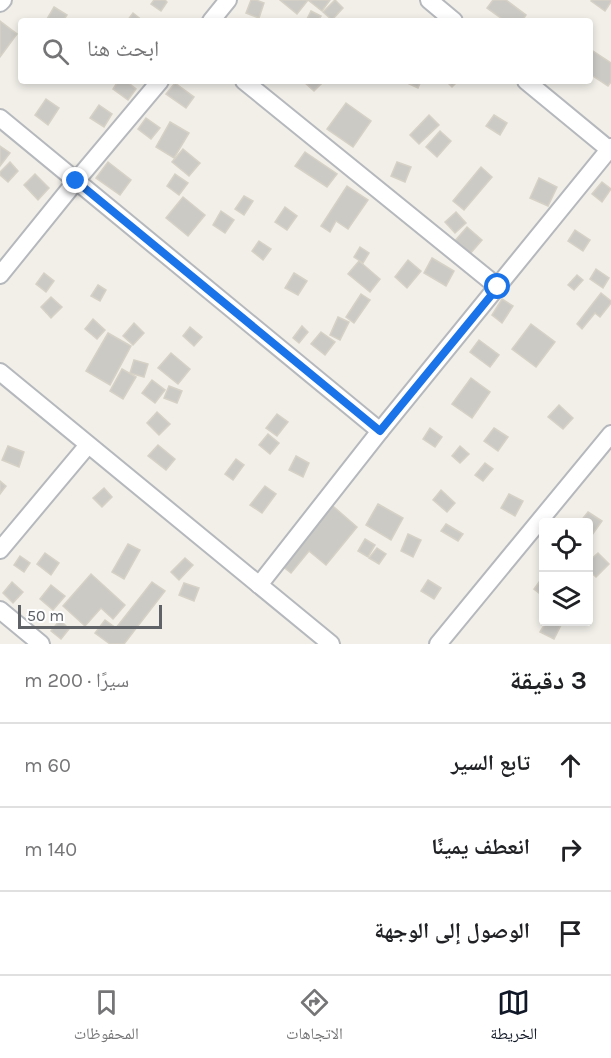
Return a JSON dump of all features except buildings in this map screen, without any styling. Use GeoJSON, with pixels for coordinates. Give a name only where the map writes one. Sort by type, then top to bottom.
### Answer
{"type":"FeatureCollection","features":[{"type":"Feature","properties":{"kind":"street"},"geometry":{"type":"LineString","coordinates":[[213,18],[228,0]]}},
{"type":"Feature","properties":{"kind":"street"},"geometry":{"type":"LineString","coordinates":[[429,0],[450,18]]}},
{"type":"Feature","properties":{"kind":"street"},"geometry":{"type":"LineString","coordinates":[[0,274],[157,84]]}},
{"type":"Feature","properties":{"kind":"street"},"geometry":{"type":"LineString","coordinates":[[248,84],[498,287]]}},
{"type":"Feature","properties":{"kind":"street"},"geometry":{"type":"LineString","coordinates":[[259,585],[380,431],[610,150],[530,84]]}},
{"type":"Feature","properties":{"kind":"street"},"geometry":{"type":"LineString","coordinates":[[0,118],[380,431]]}},
{"type":"Feature","properties":{"kind":"street"},"geometry":{"type":"LineString","coordinates":[[0,372],[331,644]]}},
{"type":"Feature","properties":{"kind":"street"},"geometry":{"type":"LineString","coordinates":[[438,644],[610,437]]}},
{"type":"Feature","properties":{"kind":"street"},"geometry":{"type":"LineString","coordinates":[[0,550],[88,445]]}},
{"type":"Feature","properties":{"kind":"street"},"geometry":{"type":"LineString","coordinates":[[0,610],[41,644]]}},
{"type":"Feature","properties":{"kind":"route"},"geometry":{"type":"LineString","coordinates":[[76,181],[380,431],[498,287]]}}]}
